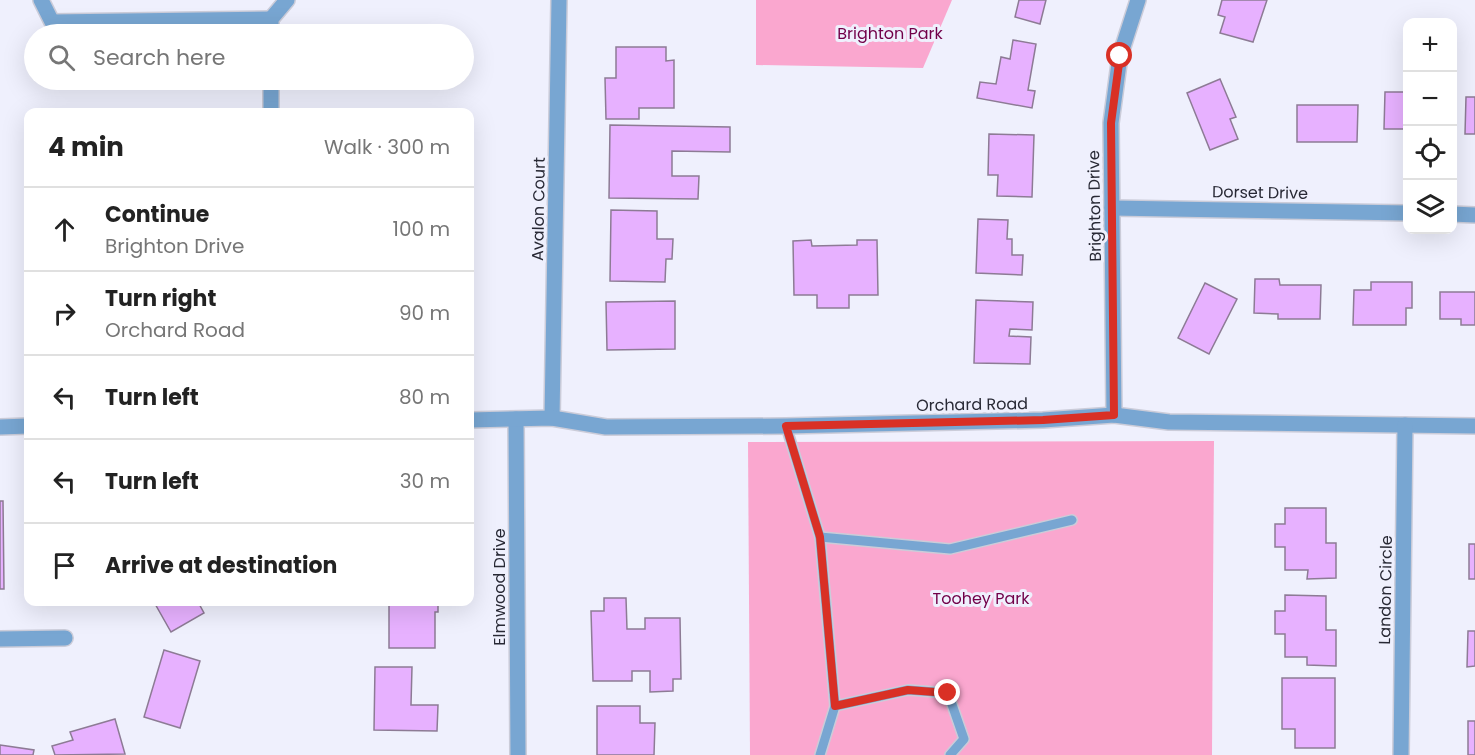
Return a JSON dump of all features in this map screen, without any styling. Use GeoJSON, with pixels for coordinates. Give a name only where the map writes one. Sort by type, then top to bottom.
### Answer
{"type":"FeatureCollection","features":[{"type":"Feature","properties":{"kind":"street"},"geometry":{"type":"LineString","coordinates":[[41,0],[52,22],[271,19]]}},
{"type":"Feature","properties":{"kind":"street"},"geometry":{"type":"LineString","coordinates":[[271,24],[271,19],[287,0]]}},
{"type":"Feature","properties":{"kind":"street","name":"Avalon Court"},"geometry":{"type":"LineString","coordinates":[[552,418],[559,0]]}},
{"type":"Feature","properties":{"kind":"street","name":"Brighton Drive"},"geometry":{"type":"LineString","coordinates":[[1114,415],[1111,123],[1120,56],[1138,0]]}},
{"type":"Feature","properties":{"kind":"street"},"geometry":{"type":"LineString","coordinates":[[271,90],[271,108]]}},
{"type":"Feature","properties":{"kind":"street","name":"Dorset Drive"},"geometry":{"type":"LineString","coordinates":[[1112,208],[1403,213]]}},
{"type":"Feature","properties":{"kind":"street"},"geometry":{"type":"LineString","coordinates":[[1457,214],[1475,215]]}},
{"type":"Feature","properties":{"kind":"street","name":"Orchard Road"},"geometry":{"type":"LineString","coordinates":[[474,420],[552,418],[606,427],[786,426],[1043,420],[1114,415],[1169,422],[1475,426]]}},
{"type":"Feature","properties":{"kind":"street","name":"Elmwood Drive"},"geometry":{"type":"LineString","coordinates":[[516,419],[518,755]]}},
{"type":"Feature","properties":{"kind":"street","name":"Landon Circle"},"geometry":{"type":"LineString","coordinates":[[1401,755],[1405,425]]}},
{"type":"Feature","properties":{"kind":"street"},"geometry":{"type":"LineString","coordinates":[[0,427],[24,426]]}},
{"type":"Feature","properties":{"kind":"street"},"geometry":{"type":"LineString","coordinates":[[0,639],[65,638]]}},
{"type":"Feature","properties":{"kind":"lane"},"geometry":{"type":"LineString","coordinates":[[786,426],[820,537],[835,706],[820,755]]}},
{"type":"Feature","properties":{"kind":"lane"},"geometry":{"type":"LineString","coordinates":[[820,537],[950,549],[1072,520]]}},
{"type":"Feature","properties":{"kind":"lane"},"geometry":{"type":"LineString","coordinates":[[835,706],[908,690],[948,693],[964,739],[950,755]]}},
{"type":"Feature","properties":{"kind":"green space","name":"Brighton Park"},"geometry":{"type":"Polygon","coordinates":[[[756,0],[952,0],[923,68],[756,65],[756,0]]]}},
{"type":"Feature","properties":{"kind":"green space","name":"Toohey Park"},"geometry":{"type":"Polygon","coordinates":[[[1214,441],[1212,755],[750,755],[748,442],[1214,441]]]}},
{"type":"Feature","properties":{"kind":"building"},"geometry":{"type":"Polygon","coordinates":[[[1019,0],[1046,0],[1040,24],[1015,17],[1019,0]]]}},
{"type":"Feature","properties":{"kind":"building"},"geometry":{"type":"Polygon","coordinates":[[[1222,0],[1267,0],[1253,42],[1220,33],[1225,17],[1218,15],[1222,0]]]}},
{"type":"Feature","properties":{"kind":"building"},"geometry":{"type":"Polygon","coordinates":[[[1013,40],[1036,44],[1028,90],[1035,91],[1032,108],[977,98],[980,82],[996,84],[1001,57],[1010,59],[1013,40]]]}},
{"type":"Feature","properties":{"kind":"building"},"geometry":{"type":"Polygon","coordinates":[[[616,47],[666,47],[666,61],[674,60],[674,108],[639,108],[639,119],[606,119],[605,78],[616,78],[616,47]]]}},
{"type":"Feature","properties":{"kind":"building"},"geometry":{"type":"Polygon","coordinates":[[[1220,79],[1236,117],[1230,119],[1238,139],[1210,150],[1187,93],[1220,79]]]}},
{"type":"Feature","properties":{"kind":"building"},"geometry":{"type":"Polygon","coordinates":[[[1385,92],[1403,92],[1403,129],[1384,129],[1385,92]]]}},
{"type":"Feature","properties":{"kind":"building"},"geometry":{"type":"Polygon","coordinates":[[[1466,97],[1475,97],[1475,134],[1465,134],[1466,97]]]}},
{"type":"Feature","properties":{"kind":"building"},"geometry":{"type":"Polygon","coordinates":[[[1297,105],[1358,105],[1357,142],[1297,142],[1297,105]]]}},
{"type":"Feature","properties":{"kind":"building"},"geometry":{"type":"Polygon","coordinates":[[[610,125],[730,127],[730,152],[672,151],[672,176],[699,176],[698,199],[609,198],[610,125]]]}},
{"type":"Feature","properties":{"kind":"building"},"geometry":{"type":"Polygon","coordinates":[[[989,134],[1034,135],[1032,197],[997,196],[998,175],[988,175],[989,134]]]}},
{"type":"Feature","properties":{"kind":"building"},"geometry":{"type":"Polygon","coordinates":[[[611,210],[657,211],[657,239],[673,239],[672,259],[666,259],[665,282],[610,281],[611,210]]]}},
{"type":"Feature","properties":{"kind":"building"},"geometry":{"type":"Polygon","coordinates":[[[978,219],[1008,220],[1007,239],[1012,239],[1012,255],[1023,255],[1022,275],[976,273],[978,219]]]}},
{"type":"Feature","properties":{"kind":"building"},"geometry":{"type":"Polygon","coordinates":[[[811,240],[812,246],[857,245],[857,240],[877,240],[878,295],[849,295],[849,308],[817,308],[817,295],[794,295],[793,241],[811,240]]]}},
{"type":"Feature","properties":{"kind":"building"},"geometry":{"type":"Polygon","coordinates":[[[1255,279],[1279,279],[1280,285],[1321,285],[1320,319],[1278,319],[1278,314],[1254,313],[1255,279]]]}},
{"type":"Feature","properties":{"kind":"building"},"geometry":{"type":"Polygon","coordinates":[[[1371,282],[1412,282],[1412,308],[1406,308],[1406,325],[1353,325],[1354,290],[1371,290],[1371,282]]]}},
{"type":"Feature","properties":{"kind":"building"},"geometry":{"type":"Polygon","coordinates":[[[1205,283],[1237,299],[1209,354],[1178,338],[1205,283]]]}},
{"type":"Feature","properties":{"kind":"building"},"geometry":{"type":"Polygon","coordinates":[[[1440,292],[1475,292],[1475,325],[1461,325],[1461,319],[1440,319],[1440,292]]]}},
{"type":"Feature","properties":{"kind":"building"},"geometry":{"type":"Polygon","coordinates":[[[976,300],[1033,302],[1032,330],[1010,329],[1009,336],[1031,337],[1030,364],[974,363],[976,300]]]}},
{"type":"Feature","properties":{"kind":"building"},"geometry":{"type":"Polygon","coordinates":[[[675,301],[675,349],[607,350],[606,302],[675,301]]]}},
{"type":"Feature","properties":{"kind":"building"},"geometry":{"type":"Polygon","coordinates":[[[0,501],[3,501],[4,589],[0,589],[0,501]]]}},
{"type":"Feature","properties":{"kind":"building"},"geometry":{"type":"Polygon","coordinates":[[[1285,508],[1326,508],[1326,543],[1336,543],[1336,578],[1307,579],[1308,570],[1285,570],[1285,547],[1275,547],[1275,524],[1285,524],[1285,508]]]}},
{"type":"Feature","properties":{"kind":"building"},"geometry":{"type":"Polygon","coordinates":[[[1469,544],[1475,544],[1475,579],[1469,579],[1469,544]]]}},
{"type":"Feature","properties":{"kind":"building"},"geometry":{"type":"Polygon","coordinates":[[[1285,595],[1326,596],[1326,630],[1336,630],[1336,666],[1307,665],[1307,657],[1285,657],[1285,634],[1275,634],[1275,611],[1285,611],[1285,595]]]}},
{"type":"Feature","properties":{"kind":"building"},"geometry":{"type":"Polygon","coordinates":[[[604,598],[626,598],[627,629],[645,629],[645,618],[680,618],[681,679],[673,679],[673,691],[650,692],[650,671],[632,671],[632,681],[593,681],[591,611],[604,611],[604,598]]]}},
{"type":"Feature","properties":{"kind":"building"},"geometry":{"type":"Polygon","coordinates":[[[156,606],[200,606],[204,613],[171,632],[156,606]]]}},
{"type":"Feature","properties":{"kind":"building"},"geometry":{"type":"Polygon","coordinates":[[[389,606],[438,606],[438,612],[435,612],[435,648],[389,648],[389,606]]]}},
{"type":"Feature","properties":{"kind":"building"},"geometry":{"type":"Polygon","coordinates":[[[1468,631],[1475,631],[1475,666],[1467,667],[1468,631]]]}},
{"type":"Feature","properties":{"kind":"building"},"geometry":{"type":"Polygon","coordinates":[[[164,650],[200,661],[180,728],[144,717],[164,650]]]}},
{"type":"Feature","properties":{"kind":"building"},"geometry":{"type":"Polygon","coordinates":[[[375,667],[412,667],[411,705],[438,705],[437,731],[374,730],[375,667]]]}},
{"type":"Feature","properties":{"kind":"building"},"geometry":{"type":"Polygon","coordinates":[[[1282,678],[1335,678],[1335,748],[1295,748],[1295,729],[1282,729],[1282,678]]]}},
{"type":"Feature","properties":{"kind":"building"},"geometry":{"type":"Polygon","coordinates":[[[597,706],[640,706],[640,723],[655,723],[654,755],[597,755],[597,706]]]}},
{"type":"Feature","properties":{"kind":"building"},"geometry":{"type":"Polygon","coordinates":[[[115,719],[125,754],[55,755],[52,746],[73,740],[70,732],[115,719]]]}},
{"type":"Feature","properties":{"kind":"building"},"geometry":{"type":"Polygon","coordinates":[[[1468,721],[1475,721],[1475,755],[1468,755],[1468,721]]]}},
{"type":"Feature","properties":{"kind":"building"},"geometry":{"type":"Polygon","coordinates":[[[0,745],[34,750],[33,755],[0,755],[0,745]]]}},
{"type":"Feature","properties":{"kind":"route"},"geometry":{"type":"LineString","coordinates":[[948,693],[908,690],[835,706],[820,537],[786,426],[1043,420],[1114,415],[1111,123],[1120,56]]}}]}
